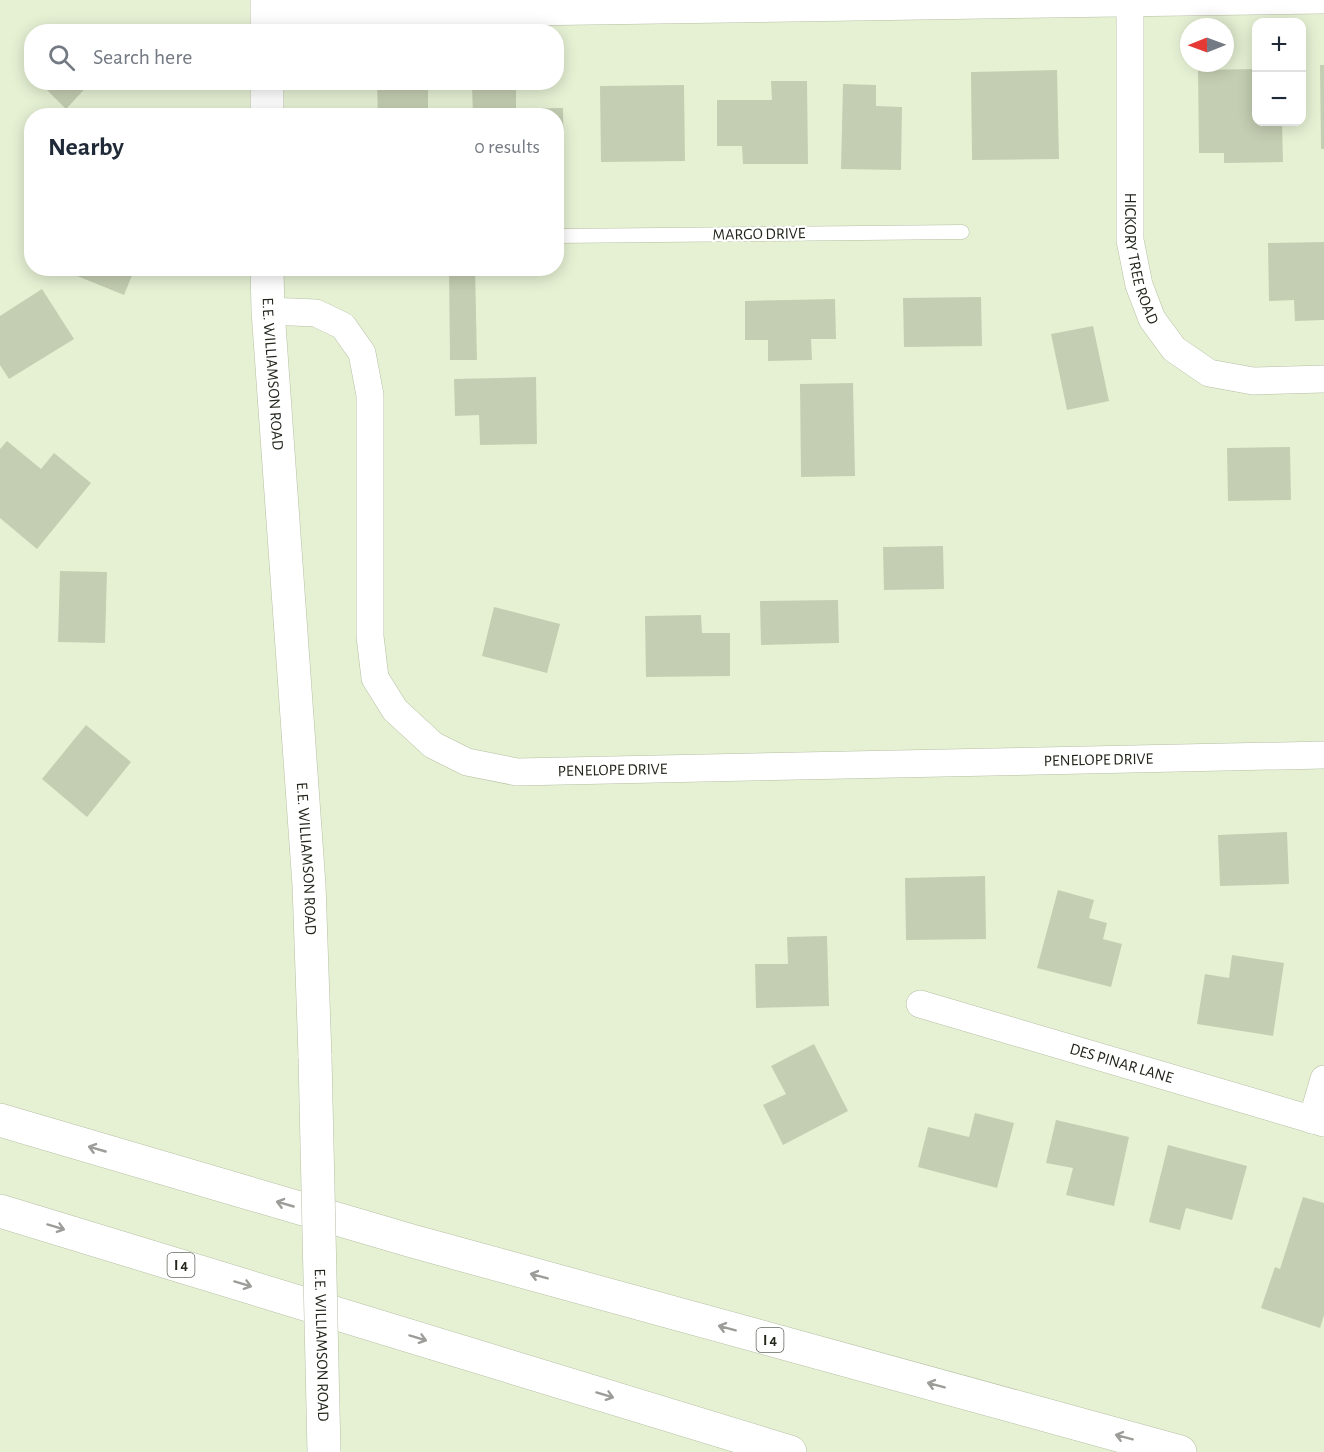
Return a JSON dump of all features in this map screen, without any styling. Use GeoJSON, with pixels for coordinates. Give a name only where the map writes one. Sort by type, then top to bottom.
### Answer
{"type":"FeatureCollection","features":[{"type":"Feature","properties":{"kind":"main road"},"geometry":{"type":"LineString","coordinates":[[267,90],[267,108]]}},
{"type":"Feature","properties":{"kind":"main road","name":"E.E. WILLIAMSON ROAD"},"geometry":{"type":"LineString","coordinates":[[267,276],[308,873],[315,1057],[324,1452]]}},
{"type":"Feature","properties":{"kind":"main road","name":"I 4"},"geometry":{"type":"LineString","coordinates":[[0,1120],[412,1241],[1180,1452]]}},
{"type":"Feature","properties":{"kind":"main road","name":"I 4"},"geometry":{"type":"LineString","coordinates":[[0,1211],[790,1452]]}},
{"type":"Feature","properties":{"kind":"street"},"geometry":{"type":"LineString","coordinates":[[267,15],[524,6],[1324,0]]}},
{"type":"Feature","properties":{"kind":"street","name":"HICKORY TREE ROAD"},"geometry":{"type":"LineString","coordinates":[[1130,2],[1130,240],[1139,285],[1152,318],[1174,350],[1209,373],[1253,381],[1324,379]]}},
{"type":"Feature","properties":{"kind":"street","name":"PENELOPE DRIVE"},"geometry":{"type":"LineString","coordinates":[[268,311],[316,314],[343,326],[362,353],[370,395],[370,636],[375,678],[395,710],[433,745],[466,762],[517,772],[1324,755]]}},
{"type":"Feature","properties":{"kind":"street","name":"DES PINAR LANE"},"geometry":{"type":"LineString","coordinates":[[920,1004],[1318,1121]]}},
{"type":"Feature","properties":{"kind":"street"},"geometry":{"type":"LineString","coordinates":[[1318,1121],[1324,1079]]}},
{"type":"Feature","properties":{"kind":"lane","name":"MARGO DRIVE"},"geometry":{"type":"LineString","coordinates":[[564,236],[962,232]]}},
{"type":"Feature","properties":{"kind":"building"},"geometry":{"type":"Polygon","coordinates":[[[1320,65],[1324,65],[1324,149],[1321,149],[1320,65]]]}},
{"type":"Feature","properties":{"kind":"building"},"geometry":{"type":"Polygon","coordinates":[[[1234,69],[1252,69],[1252,126],[1282,126],[1283,162],[1224,163],[1224,153],[1199,153],[1198,72],[1234,72],[1234,69]]]}},
{"type":"Feature","properties":{"kind":"building"},"geometry":{"type":"Polygon","coordinates":[[[1057,70],[1059,159],[972,160],[971,72],[1057,70]]]}},
{"type":"Feature","properties":{"kind":"building"},"geometry":{"type":"Polygon","coordinates":[[[771,81],[807,81],[808,164],[743,164],[742,146],[717,146],[717,100],[772,100],[771,81]]]}},
{"type":"Feature","properties":{"kind":"building"},"geometry":{"type":"Polygon","coordinates":[[[843,84],[876,85],[876,106],[902,107],[901,170],[841,169],[843,84]]]}},
{"type":"Feature","properties":{"kind":"building"},"geometry":{"type":"Polygon","coordinates":[[[684,85],[685,161],[601,162],[600,86],[684,85]]]}},
{"type":"Feature","properties":{"kind":"building"},"geometry":{"type":"Polygon","coordinates":[[[47,90],[84,90],[67,108],[47,90]]]}},
{"type":"Feature","properties":{"kind":"building"},"geometry":{"type":"Polygon","coordinates":[[[377,90],[428,90],[428,108],[378,108],[377,90]]]}},
{"type":"Feature","properties":{"kind":"building"},"geometry":{"type":"Polygon","coordinates":[[[472,90],[516,90],[516,108],[473,108],[472,90]]]}},
{"type":"Feature","properties":{"kind":"building"},"geometry":{"type":"Polygon","coordinates":[[[1324,242],[1324,320],[1295,321],[1294,300],[1269,301],[1268,243],[1324,242]]]}},
{"type":"Feature","properties":{"kind":"building"},"geometry":{"type":"Polygon","coordinates":[[[77,276],[132,276],[124,295],[77,276]]]}},
{"type":"Feature","properties":{"kind":"building"},"geometry":{"type":"Polygon","coordinates":[[[449,276],[475,276],[477,360],[450,360],[449,276]]]}},
{"type":"Feature","properties":{"kind":"building"},"geometry":{"type":"Polygon","coordinates":[[[42,289],[74,339],[9,379],[0,365],[0,316],[42,289]]]}},
{"type":"Feature","properties":{"kind":"building"},"geometry":{"type":"Polygon","coordinates":[[[981,297],[982,346],[904,347],[903,298],[981,297]]]}},
{"type":"Feature","properties":{"kind":"building"},"geometry":{"type":"Polygon","coordinates":[[[835,299],[836,339],[811,339],[812,360],[768,361],[768,340],[745,340],[745,301],[835,299]]]}},
{"type":"Feature","properties":{"kind":"building"},"geometry":{"type":"Polygon","coordinates":[[[1093,326],[1109,401],[1067,410],[1051,334],[1093,326]]]}},
{"type":"Feature","properties":{"kind":"building"},"geometry":{"type":"Polygon","coordinates":[[[536,377],[537,444],[480,445],[479,415],[455,416],[454,379],[536,377]]]}},
{"type":"Feature","properties":{"kind":"building"},"geometry":{"type":"Polygon","coordinates":[[[853,383],[855,476],[801,477],[800,384],[853,383]]]}},
{"type":"Feature","properties":{"kind":"building"},"geometry":{"type":"Polygon","coordinates":[[[7,441],[41,469],[54,453],[91,483],[37,549],[0,518],[0,449],[7,441]]]}},
{"type":"Feature","properties":{"kind":"building"},"geometry":{"type":"Polygon","coordinates":[[[1290,447],[1291,500],[1228,501],[1227,448],[1290,447]]]}},
{"type":"Feature","properties":{"kind":"building"},"geometry":{"type":"Polygon","coordinates":[[[943,546],[944,589],[884,590],[883,547],[943,546]]]}},
{"type":"Feature","properties":{"kind":"building"},"geometry":{"type":"Polygon","coordinates":[[[60,571],[107,572],[105,643],[58,642],[60,571]]]}},
{"type":"Feature","properties":{"kind":"building"},"geometry":{"type":"Polygon","coordinates":[[[838,600],[839,643],[761,645],[760,601],[838,600]]]}},
{"type":"Feature","properties":{"kind":"building"},"geometry":{"type":"Polygon","coordinates":[[[494,607],[560,624],[547,673],[482,656],[494,607]]]}},
{"type":"Feature","properties":{"kind":"building"},"geometry":{"type":"Polygon","coordinates":[[[701,615],[702,633],[730,633],[730,676],[646,677],[645,616],[701,615]]]}},
{"type":"Feature","properties":{"kind":"building"},"geometry":{"type":"Polygon","coordinates":[[[86,725],[131,762],[87,817],[42,779],[86,725]]]}},
{"type":"Feature","properties":{"kind":"building"},"geometry":{"type":"Polygon","coordinates":[[[1287,832],[1289,884],[1220,886],[1218,835],[1287,832]]]}},
{"type":"Feature","properties":{"kind":"building"},"geometry":{"type":"Polygon","coordinates":[[[985,876],[986,939],[906,940],[905,878],[985,876]]]}},
{"type":"Feature","properties":{"kind":"building"},"geometry":{"type":"Polygon","coordinates":[[[1058,890],[1094,900],[1089,918],[1107,923],[1103,939],[1122,944],[1111,987],[1037,968],[1058,890]]]}},
{"type":"Feature","properties":{"kind":"building"},"geometry":{"type":"Polygon","coordinates":[[[827,936],[829,1006],[756,1008],[755,964],[788,964],[787,937],[827,936]]]}},
{"type":"Feature","properties":{"kind":"building"},"geometry":{"type":"Polygon","coordinates":[[[1232,955],[1284,963],[1273,1036],[1197,1024],[1205,974],[1229,978],[1232,955]]]}},
{"type":"Feature","properties":{"kind":"building"},"geometry":{"type":"Polygon","coordinates":[[[814,1044],[848,1111],[783,1145],[763,1105],[786,1094],[771,1066],[814,1044]]]}},
{"type":"Feature","properties":{"kind":"building"},"geometry":{"type":"Polygon","coordinates":[[[975,1113],[1014,1123],[997,1188],[918,1167],[928,1127],[969,1137],[975,1113]]]}},
{"type":"Feature","properties":{"kind":"building"},"geometry":{"type":"Polygon","coordinates":[[[1056,1120],[1129,1137],[1114,1206],[1066,1195],[1073,1168],[1046,1163],[1056,1120]]]}},
{"type":"Feature","properties":{"kind":"building"},"geometry":{"type":"Polygon","coordinates":[[[1168,1145],[1247,1166],[1232,1220],[1186,1208],[1180,1230],[1149,1222],[1168,1145]]]}},
{"type":"Feature","properties":{"kind":"building"},"geometry":{"type":"Polygon","coordinates":[[[1303,1197],[1324,1203],[1324,1315],[1320,1328],[1261,1308],[1275,1267],[1280,1269],[1303,1197]]]}}]}
